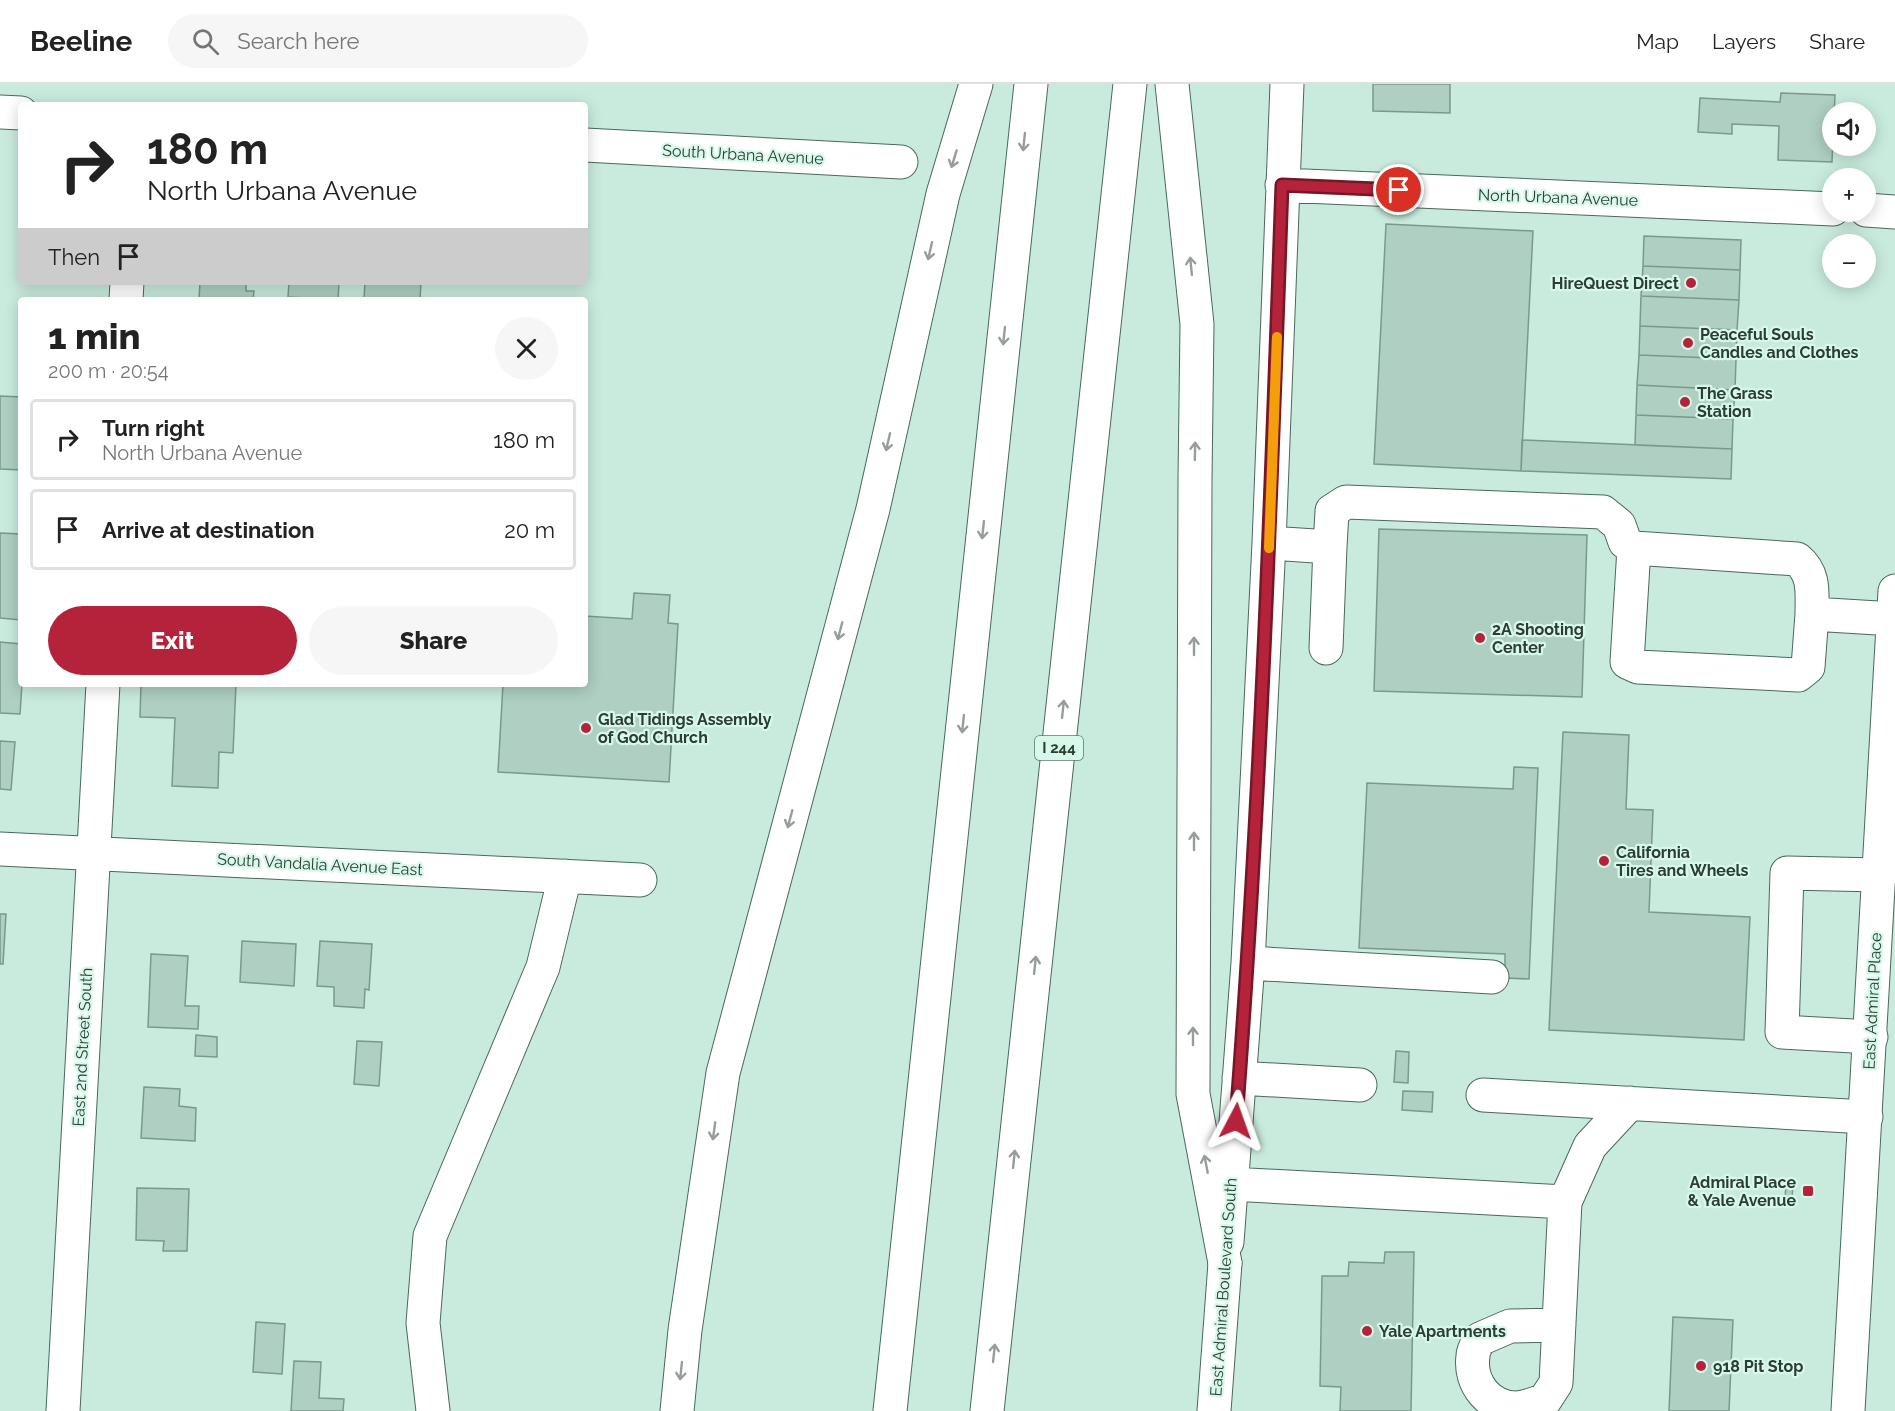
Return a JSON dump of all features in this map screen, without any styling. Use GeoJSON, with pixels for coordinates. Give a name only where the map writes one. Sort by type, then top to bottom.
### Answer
{"type":"FeatureCollection","features":[{"type":"Feature","properties":{"kind":"main road"},"geometry":{"type":"LineString","coordinates":[[677,1411],[686,1330],[723,1073],[873,508],[943,194],[976,84]]}},
{"type":"Feature","properties":{"kind":"main road"},"geometry":{"type":"LineString","coordinates":[[890,1411],[1031,84]]}},
{"type":"Feature","properties":{"kind":"main road","name":"I 244"},"geometry":{"type":"LineString","coordinates":[[987,1411],[1130,84]]}},
{"type":"Feature","properties":{"kind":"main road"},"geometry":{"type":"LineString","coordinates":[[1172,84],[1197,324],[1194,491],[1193,1094],[1225,1263]]}},
{"type":"Feature","properties":{"kind":"main road","name":"East Admiral Boulevard South"},"geometry":{"type":"LineString","coordinates":[[1214,1411],[1248,963],[1269,543],[1287,84]]}},
{"type":"Feature","properties":{"kind":"main road"},"geometry":{"type":"LineString","coordinates":[[0,112],[18,113]]}},
{"type":"Feature","properties":{"kind":"main road","name":"South Urbana Avenue"},"geometry":{"type":"LineString","coordinates":[[588,145],[901,162]]}},
{"type":"Feature","properties":{"kind":"main road","name":"North Urbana Avenue"},"geometry":{"type":"LineString","coordinates":[[1282,185],[1822,209]]}},
{"type":"Feature","properties":{"kind":"main road"},"geometry":{"type":"LineString","coordinates":[[1876,211],[1895,212]]}},
{"type":"Feature","properties":{"kind":"main road"},"geometry":{"type":"LineString","coordinates":[[1326,648],[1332,511],[1346,502],[1603,512],[1619,525],[1625,542],[1634,548],[1797,559],[1807,567],[1812,587],[1808,667],[1798,675],[1638,667],[1628,662],[1634,548]]}},
{"type":"Feature","properties":{"kind":"main road"},"geometry":{"type":"LineString","coordinates":[[1269,543],[1330,546]]}},
{"type":"Feature","properties":{"kind":"main road"},"geometry":{"type":"LineString","coordinates":[[1812,614],[1894,605]]}},
{"type":"Feature","properties":{"kind":"main road","name":"East Admiral Place"},"geometry":{"type":"LineString","coordinates":[[1848,1411],[1880,875],[1891,733],[1894,605]]}},
{"type":"Feature","properties":{"kind":"main road","name":"East 2nd Street South"},"geometry":{"type":"LineString","coordinates":[[63,1411],[103,687]]}},
{"type":"Feature","properties":{"kind":"main road","name":"South Vandalia Avenue East"},"geometry":{"type":"LineString","coordinates":[[0,849],[640,880]]}},
{"type":"Feature","properties":{"kind":"main road"},"geometry":{"type":"LineString","coordinates":[[1870,1037],[1782,1032],[1787,873],[1880,875]]}},
{"type":"Feature","properties":{"kind":"main road"},"geometry":{"type":"LineString","coordinates":[[433,1411],[423,1323],[430,1236],[543,967],[565,876]]}},
{"type":"Feature","properties":{"kind":"main road"},"geometry":{"type":"LineString","coordinates":[[1248,963],[1492,977]]}},
{"type":"Feature","properties":{"kind":"main road"},"geometry":{"type":"LineString","coordinates":[[1239,1078],[1360,1085]]}},
{"type":"Feature","properties":{"kind":"main road"},"geometry":{"type":"LineString","coordinates":[[1483,1095],[1866,1117]]}},
{"type":"Feature","properties":{"kind":"main road"},"geometry":{"type":"LineString","coordinates":[[1559,1325],[1565,1202],[1590,1146],[1630,1103]]}},
{"type":"Feature","properties":{"kind":"main road"},"geometry":{"type":"LineString","coordinates":[[1230,1184],[1565,1202]]}},
{"type":"Feature","properties":{"kind":"building"},"geometry":{"type":"Polygon","coordinates":[[[1373,84],[1450,84],[1450,113],[1373,111],[1373,84]]]}},
{"type":"Feature","properties":{"kind":"building"},"geometry":{"type":"Polygon","coordinates":[[[1781,93],[1835,95],[1835,102],[1822,102],[1822,156],[1832,156],[1832,162],[1778,160],[1779,126],[1732,124],[1732,134],[1698,132],[1700,98],[1780,102],[1781,93]]]}},
{"type":"Feature","properties":{"kind":"building"},"geometry":{"type":"Polygon","coordinates":[[[1386,224],[1533,231],[1521,471],[1374,464],[1386,224]]]}},
{"type":"Feature","properties":{"kind":"building"},"geometry":{"type":"Polygon","coordinates":[[[1644,236],[1741,240],[1740,270],[1643,266],[1644,236]]]}},
{"type":"Feature","properties":{"kind":"building","name":"HireQuest Direct"},"geometry":{"type":"Polygon","coordinates":[[[1643,266],[1740,270],[1739,300],[1641,296],[1643,266]]]}},
{"type":"Feature","properties":{"kind":"building"},"geometry":{"type":"Polygon","coordinates":[[[200,285],[246,285],[246,291],[254,291],[253,297],[199,297],[200,285]]]}},
{"type":"Feature","properties":{"kind":"building"},"geometry":{"type":"Polygon","coordinates":[[[289,285],[339,285],[338,297],[288,297],[289,285]]]}},
{"type":"Feature","properties":{"kind":"building"},"geometry":{"type":"Polygon","coordinates":[[[365,285],[421,285],[420,297],[364,297],[365,285]]]}},
{"type":"Feature","properties":{"kind":"building"},"geometry":{"type":"Polygon","coordinates":[[[1641,296],[1739,300],[1737,330],[1640,326],[1641,296]]]}},
{"type":"Feature","properties":{"kind":"building","name":"Peaceful Souls Candles and Clothes"},"geometry":{"type":"Polygon","coordinates":[[[1640,326],[1737,330],[1736,359],[1639,355],[1640,326]]]}},
{"type":"Feature","properties":{"kind":"building"},"geometry":{"type":"Polygon","coordinates":[[[1639,355],[1736,359],[1735,390],[1637,385],[1639,355]]]}},
{"type":"Feature","properties":{"kind":"building","name":"The Grass Station"},"geometry":{"type":"Polygon","coordinates":[[[1637,385],[1735,390],[1733,419],[1636,415],[1637,385]]]}},
{"type":"Feature","properties":{"kind":"building"},"geometry":{"type":"Polygon","coordinates":[[[0,396],[18,397],[18,470],[0,469],[0,396]]]}},
{"type":"Feature","properties":{"kind":"building"},"geometry":{"type":"Polygon","coordinates":[[[1636,415],[1733,419],[1732,449],[1635,445],[1636,415]]]}},
{"type":"Feature","properties":{"kind":"building"},"geometry":{"type":"Polygon","coordinates":[[[1522,440],[1732,449],[1731,479],[1521,471],[1522,440]]]}},
{"type":"Feature","properties":{"kind":"building","name":"2A Shooting Center"},"geometry":{"type":"Polygon","coordinates":[[[1379,529],[1587,535],[1582,697],[1374,691],[1379,529]]]}},
{"type":"Feature","properties":{"kind":"building"},"geometry":{"type":"Polygon","coordinates":[[[0,533],[18,534],[18,620],[0,618],[0,533]]]}},
{"type":"Feature","properties":{"kind":"building","name":"Glad Tidings Assembly of God Church"},"geometry":{"type":"Polygon","coordinates":[[[634,593],[670,595],[668,623],[678,624],[669,782],[498,772],[503,687],[588,687],[588,616],[632,619],[634,593]]]}},
{"type":"Feature","properties":{"kind":"building"},"geometry":{"type":"Polygon","coordinates":[[[0,642],[18,644],[18,687],[22,687],[20,714],[0,713],[0,642]]]}},
{"type":"Feature","properties":{"kind":"building"},"geometry":{"type":"Polygon","coordinates":[[[141,687],[236,687],[233,753],[219,752],[218,788],[172,786],[175,718],[140,717],[141,687]]]}},
{"type":"Feature","properties":{"kind":"building","name":"California Tires and Wheels"},"geometry":{"type":"Polygon","coordinates":[[[1563,732],[1629,735],[1626,809],[1653,810],[1649,912],[1750,917],[1744,1040],[1549,1030],[1563,732]]]}},
{"type":"Feature","properties":{"kind":"building"},"geometry":{"type":"Polygon","coordinates":[[[0,741],[15,742],[11,790],[0,789],[0,741]]]}},
{"type":"Feature","properties":{"kind":"building"},"geometry":{"type":"Polygon","coordinates":[[[1514,767],[1538,768],[1529,979],[1505,978],[1505,954],[1359,948],[1367,783],[1513,789],[1514,767]]]}},
{"type":"Feature","properties":{"kind":"building"},"geometry":{"type":"Polygon","coordinates":[[[0,914],[6,914],[3,964],[0,964],[0,914]]]}},
{"type":"Feature","properties":{"kind":"building"},"geometry":{"type":"Polygon","coordinates":[[[242,941],[296,944],[294,986],[240,982],[242,941]]]}},
{"type":"Feature","properties":{"kind":"building"},"geometry":{"type":"Polygon","coordinates":[[[320,941],[372,944],[369,990],[365,989],[364,1008],[334,1006],[334,987],[317,986],[320,941]]]}},
{"type":"Feature","properties":{"kind":"building"},"geometry":{"type":"Polygon","coordinates":[[[151,954],[188,956],[185,1006],[199,1006],[198,1029],[148,1027],[151,954]]]}},
{"type":"Feature","properties":{"kind":"building"},"geometry":{"type":"Polygon","coordinates":[[[196,1035],[217,1037],[217,1057],[195,1056],[196,1035]]]}},
{"type":"Feature","properties":{"kind":"building"},"geometry":{"type":"Polygon","coordinates":[[[357,1041],[382,1042],[379,1086],[354,1084],[357,1041]]]}},
{"type":"Feature","properties":{"kind":"building"},"geometry":{"type":"Polygon","coordinates":[[[1396,1051],[1409,1052],[1408,1083],[1394,1082],[1396,1051]]]}},
{"type":"Feature","properties":{"kind":"building"},"geometry":{"type":"Polygon","coordinates":[[[144,1087],[180,1089],[179,1106],[196,1108],[195,1141],[141,1138],[144,1087]]]}},
{"type":"Feature","properties":{"kind":"building"},"geometry":{"type":"Polygon","coordinates":[[[1403,1091],[1433,1092],[1432,1112],[1402,1110],[1403,1091]]]}},
{"type":"Feature","properties":{"kind":"building"},"geometry":{"type":"Polygon","coordinates":[[[1786,1185],[1793,1185],[1792,1198],[1785,1198],[1786,1185]]]}},
{"type":"Feature","properties":{"kind":"building"},"geometry":{"type":"Polygon","coordinates":[[[137,1188],[189,1189],[187,1251],[163,1251],[164,1241],[136,1240],[137,1188]]]}},
{"type":"Feature","properties":{"kind":"building","name":"Yale Apartments"},"geometry":{"type":"Polygon","coordinates":[[[1385,1252],[1414,1252],[1411,1411],[1340,1411],[1341,1387],[1320,1386],[1322,1276],[1348,1276],[1349,1262],[1384,1263],[1385,1252]]]}},
{"type":"Feature","properties":{"kind":"building","name":"918 Pit Stop"},"geometry":{"type":"Polygon","coordinates":[[[1673,1317],[1733,1320],[1729,1411],[1669,1411],[1673,1317]]]}},
{"type":"Feature","properties":{"kind":"building"},"geometry":{"type":"Polygon","coordinates":[[[256,1322],[285,1324],[282,1374],[253,1372],[256,1322]]]}},
{"type":"Feature","properties":{"kind":"building"},"geometry":{"type":"Polygon","coordinates":[[[294,1361],[321,1362],[319,1398],[344,1399],[343,1411],[291,1411],[294,1361]]]}},
{"type":"Feature","properties":{"kind":"slow traffic"},"geometry":{"type":"LineString","coordinates":[[1269,548],[1277,337]]}},
{"type":"Feature","properties":{"kind":"place","name":"HireQuest Direct"},"geometry":{"type":"Point","coordinates":[1691,283]}},
{"type":"Feature","properties":{"kind":"place","name":"Peaceful Souls Candles and Clothes"},"geometry":{"type":"Point","coordinates":[1688,343]}},
{"type":"Feature","properties":{"kind":"place","name":"The Grass Station"},"geometry":{"type":"Point","coordinates":[1685,402]}},
{"type":"Feature","properties":{"kind":"place","name":"2A Shooting Center"},"geometry":{"type":"Point","coordinates":[1480,638]}},
{"type":"Feature","properties":{"kind":"place","name":"Glad Tidings Assembly of God Church"},"geometry":{"type":"Point","coordinates":[586,728]}},
{"type":"Feature","properties":{"kind":"place","name":"California Tires and Wheels"},"geometry":{"type":"Point","coordinates":[1604,861]}},
{"type":"Feature","properties":{"kind":"place","name":"Admiral Place & Yale Avenue"},"geometry":{"type":"Point","coordinates":[1808,1191]}},
{"type":"Feature","properties":{"kind":"place","name":"Yale Apartments"},"geometry":{"type":"Point","coordinates":[1367,1331]}},
{"type":"Feature","properties":{"kind":"place","name":"918 Pit Stop"},"geometry":{"type":"Point","coordinates":[1701,1366]}},
{"type":"Feature","properties":{"kind":"route"},"geometry":{"type":"LineString","coordinates":[[1236,1121],[1248,963],[1269,543],[1282,185],[1399,190]]}}]}
